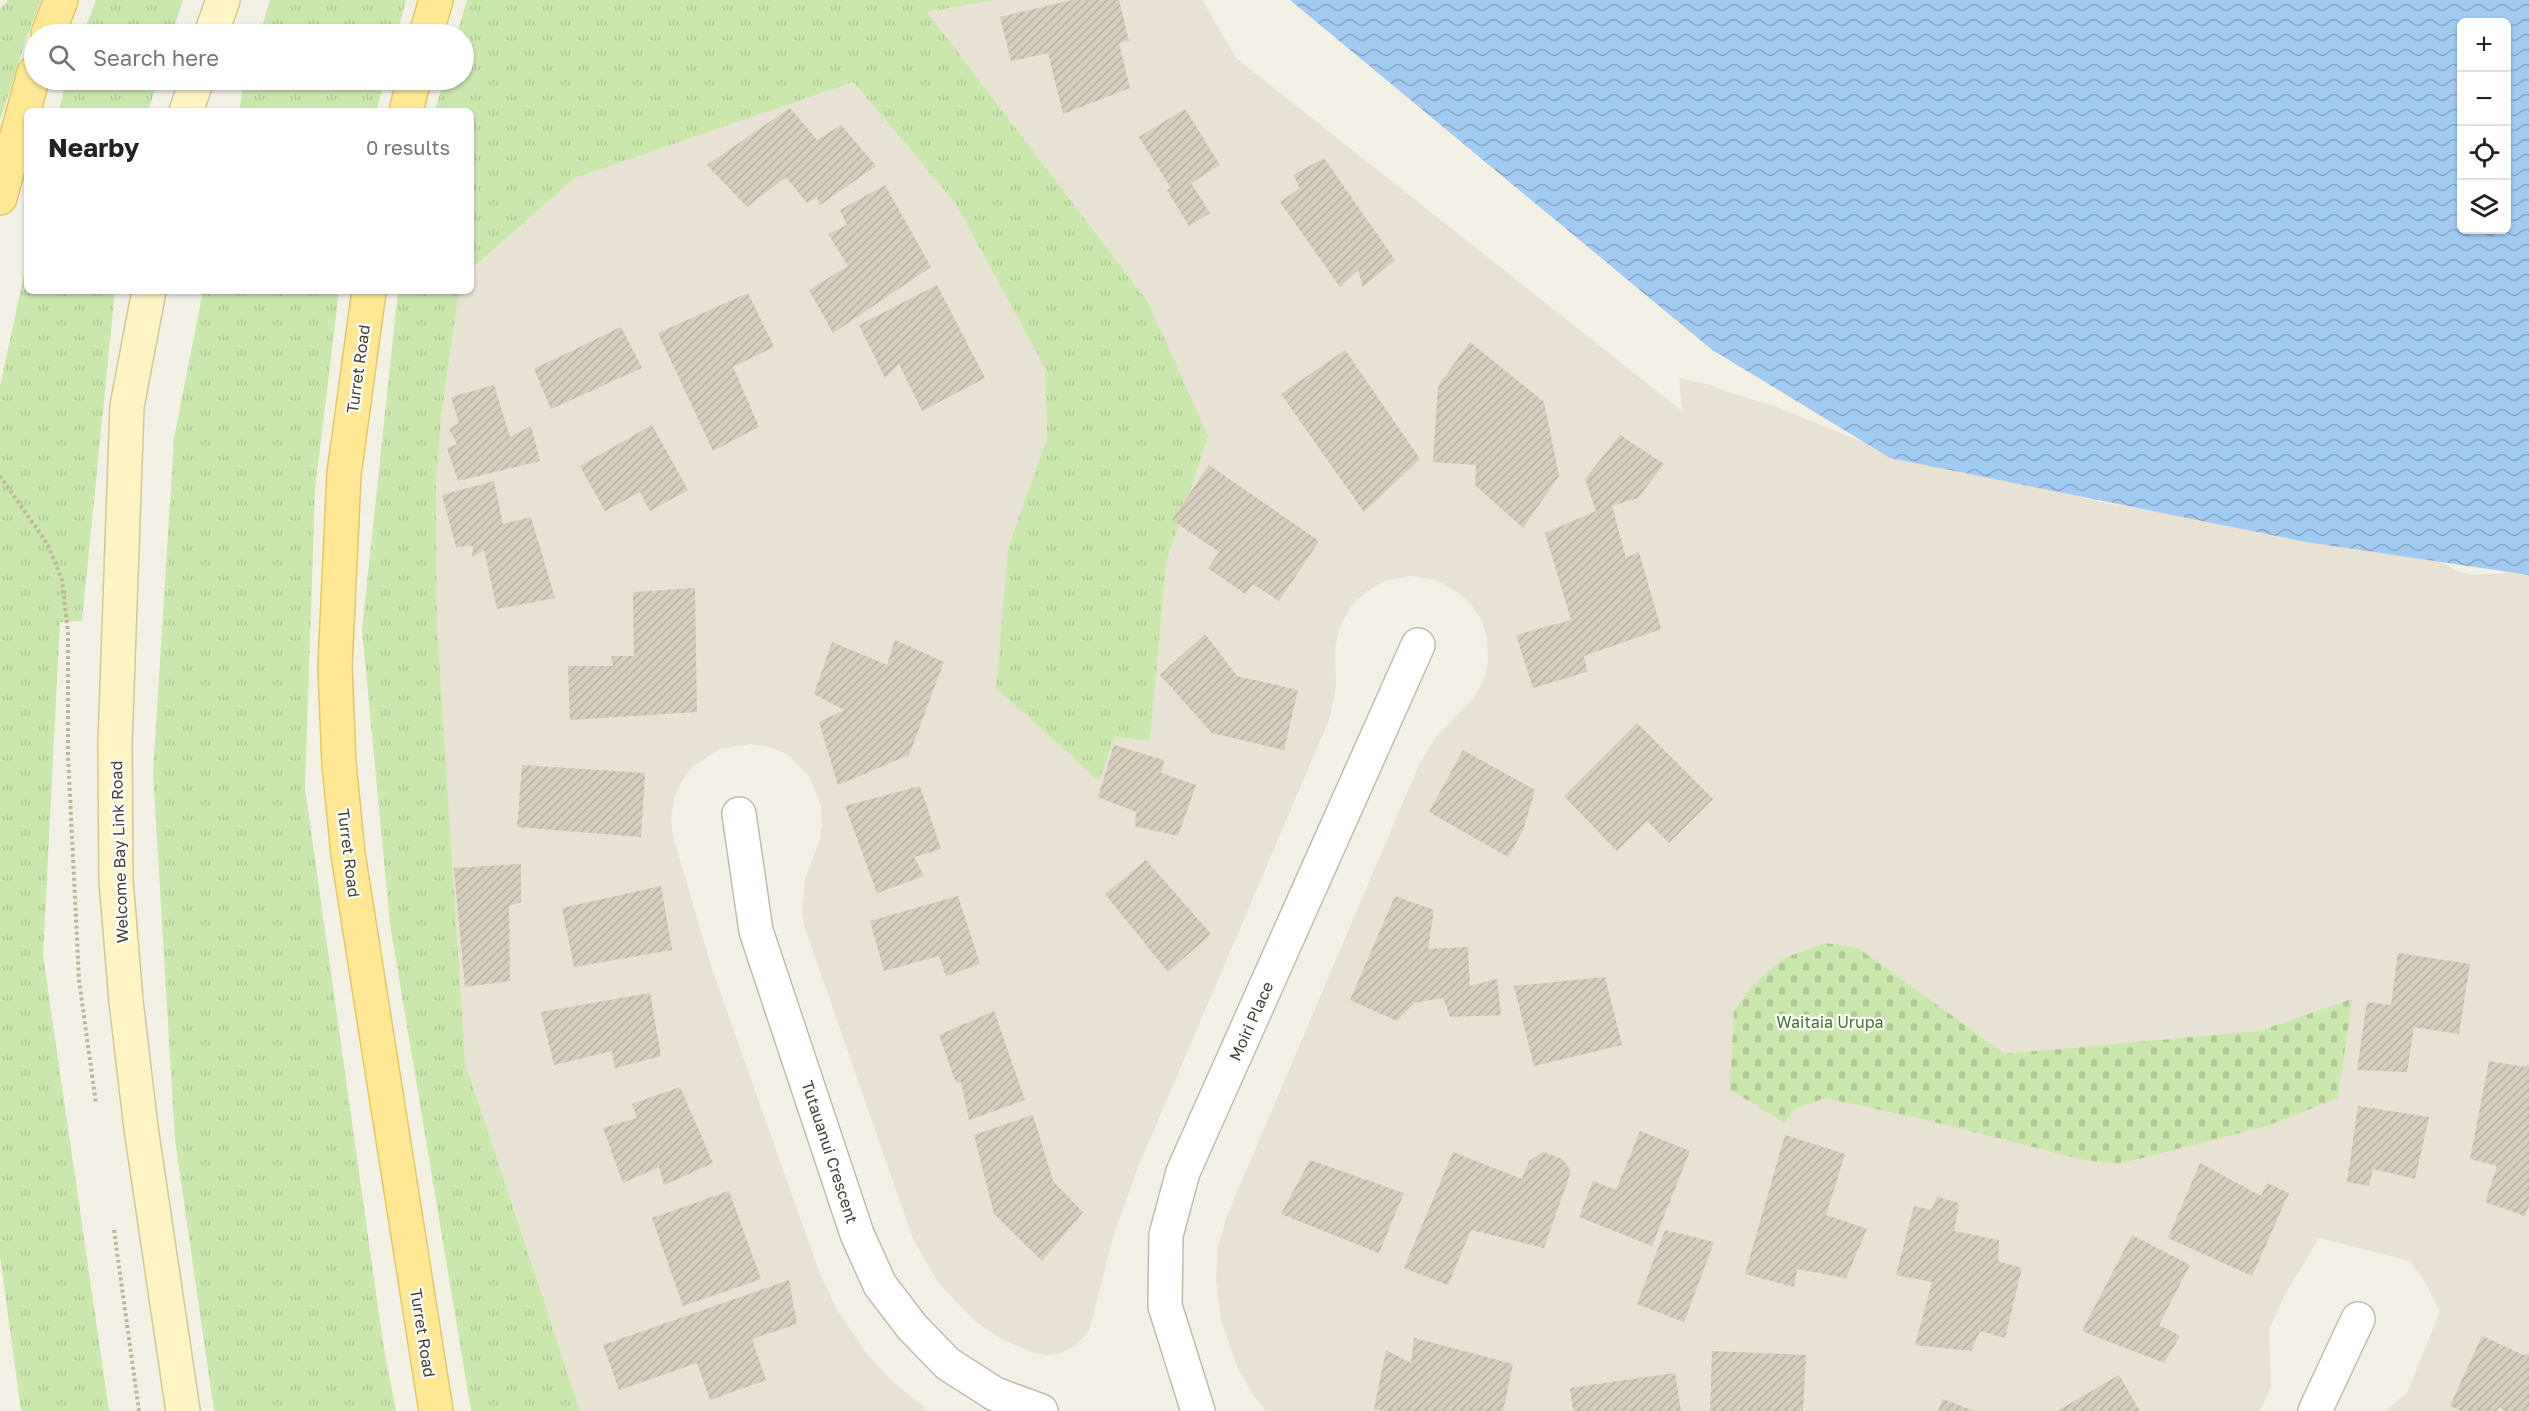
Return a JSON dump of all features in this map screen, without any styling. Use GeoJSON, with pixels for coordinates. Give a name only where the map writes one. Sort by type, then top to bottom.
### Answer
{"type":"FeatureCollection","features":[{"type":"Feature","properties":{"kind":"main road"},"geometry":{"type":"LineString","coordinates":[[52,24],[61,0]]}},
{"type":"Feature","properties":{"kind":"main road"},"geometry":{"type":"LineString","coordinates":[[215,24],[223,0]]}},
{"type":"Feature","properties":{"kind":"main road"},"geometry":{"type":"LineString","coordinates":[[429,24],[436,0]]}},
{"type":"Feature","properties":{"kind":"main road"},"geometry":{"type":"LineString","coordinates":[[24,108],[29,90]]}},
{"type":"Feature","properties":{"kind":"main road"},"geometry":{"type":"LineString","coordinates":[[187,108],[193,90]]}},
{"type":"Feature","properties":{"kind":"main road"},"geometry":{"type":"LineString","coordinates":[[407,108],[411,90]]}},
{"type":"Feature","properties":{"kind":"main road"},"geometry":{"type":"LineString","coordinates":[[0,198],[24,110]]}},
{"type":"Feature","properties":{"kind":"main road","name":"Welcome Bay Link Road"},"geometry":{"type":"LineString","coordinates":[[148,294],[127,406],[115,744],[116,881],[126,1001],[141,1128],[183,1411]]}},
{"type":"Feature","properties":{"kind":"main road","name":"Turret Road"},"geometry":{"type":"LineString","coordinates":[[369,294],[344,474],[335,667],[339,764],[348,854],[436,1411]]}},
{"type":"Feature","properties":{"kind":"street","name":"Moiri Place"},"geometry":{"type":"LineString","coordinates":[[1198,1411],[1165,1306],[1166,1235],[1183,1172],[1419,645]]}},
{"type":"Feature","properties":{"kind":"street","name":"Tutauanui Crescent"},"geometry":{"type":"LineString","coordinates":[[739,814],[756,931],[857,1234],[880,1285],[912,1327],[948,1364],[994,1394],[1041,1411]]}},
{"type":"Feature","properties":{"kind":"street"},"geometry":{"type":"LineString","coordinates":[[2315,1411],[2358,1319]]}},
{"type":"Feature","properties":{"kind":"path"},"geometry":{"type":"LineString","coordinates":[[131,1351],[139,1411]]}},
{"type":"Feature","properties":{"kind":"shaded area"},"geometry":{"type":"Polygon","coordinates":[[[995,0],[1202,0],[1236,58],[1682,411],[1679,378],[1711,385],[1777,407],[1858,440],[2099,502],[2436,558],[2455,570],[2472,575],[2529,571],[2529,1411],[2385,1411],[2407,1393],[2440,1311],[2426,1284],[2410,1261],[2319,1238],[2284,1296],[2269,1330],[2271,1387],[2260,1411],[1266,1411],[1253,1395],[1238,1369],[1221,1320],[1216,1279],[1218,1248],[1226,1218],[1418,767],[1435,738],[1474,698],[1485,677],[1488,664],[1487,638],[1481,619],[1470,603],[1460,594],[1436,580],[1410,576],[1385,581],[1366,592],[1351,606],[1339,629],[1335,649],[1336,687],[1329,720],[1138,1167],[1113,1237],[1089,1331],[1075,1346],[1061,1353],[1046,1355],[1031,1352],[1002,1339],[976,1322],[939,1284],[913,1239],[804,925],[802,910],[805,880],[820,839],[822,826],[821,805],[809,776],[787,754],[770,747],[751,744],[720,749],[693,766],[681,782],[674,799],[671,818],[673,837],[713,972],[820,1274],[837,1310],[867,1354],[893,1382],[929,1411],[580,1411],[465,1062],[437,660],[436,455],[459,294],[474,294],[474,268],[575,178],[852,82],[955,203],[1045,368],[1047,437],[1008,549],[1099,780],[1115,737],[1150,741],[1166,564],[1207,436],[1148,302],[926,12],[995,0]]]}},
{"type":"Feature","properties":{"kind":"green space"},"geometry":{"type":"Polygon","coordinates":[[[8,0],[41,0],[32,24],[24,24],[24,46],[0,120],[0,9],[8,0]]]}},
{"type":"Feature","properties":{"kind":"green space"},"geometry":{"type":"Polygon","coordinates":[[[96,0],[183,0],[175,24],[87,24],[96,0]]]}},
{"type":"Feature","properties":{"kind":"green space"},"geometry":{"type":"Polygon","coordinates":[[[270,0],[406,0],[400,24],[263,24],[270,0]]]}},
{"type":"Feature","properties":{"kind":"green space"},"geometry":{"type":"Polygon","coordinates":[[[467,0],[995,0],[927,12],[1148,302],[1208,436],[1166,564],[1150,741],[1115,737],[1099,781],[996,688],[1008,549],[1047,437],[1045,368],[955,203],[853,82],[575,178],[474,267],[474,108],[436,108],[441,90],[474,90],[474,24],[460,24],[467,0]]]}},
{"type":"Feature","properties":{"kind":"green space"},"geometry":{"type":"Polygon","coordinates":[[[64,90],[155,90],[149,108],[60,108],[64,90]]]}},
{"type":"Feature","properties":{"kind":"green space"},"geometry":{"type":"Polygon","coordinates":[[[243,90],[382,90],[377,108],[240,108],[243,90]]]}},
{"type":"Feature","properties":{"kind":"green space"},"geometry":{"type":"Polygon","coordinates":[[[24,275],[24,294],[115,294],[82,621],[60,622],[43,955],[109,1411],[21,1411],[0,1256],[0,386],[24,275]]]}},
{"type":"Feature","properties":{"kind":"green space"},"geometry":{"type":"Polygon","coordinates":[[[202,294],[339,294],[315,490],[305,788],[383,1343],[396,1411],[214,1411],[175,1140],[153,773],[174,438],[202,294]]]}},
{"type":"Feature","properties":{"kind":"green space"},"geometry":{"type":"Polygon","coordinates":[[[398,294],[459,294],[441,418],[436,484],[437,629],[465,1062],[580,1411],[471,1411],[390,924],[362,630],[398,294]]]}},
{"type":"Feature","properties":{"kind":"green space","name":"Waitaia Urupa"},"geometry":{"type":"Polygon","coordinates":[[[1826,943],[1858,948],[2005,1054],[2259,1031],[2352,999],[2338,1098],[2266,1126],[2119,1164],[2084,1160],[1918,1118],[1825,1098],[1795,1109],[1784,1123],[1730,1089],[1734,1011],[1752,986],[1784,958],[1826,943]]]}},
{"type":"Feature","properties":{"kind":"water"},"geometry":{"type":"Polygon","coordinates":[[[1290,0],[2529,0],[2529,575],[2306,542],[1890,458],[1711,349],[1290,0]]]}},
{"type":"Feature","properties":{"kind":"building"},"geometry":{"type":"Polygon","coordinates":[[[1072,0],[1119,0],[1129,41],[1119,43],[1130,88],[1063,114],[1048,53],[1011,61],[1000,17],[1072,0]]]}},
{"type":"Feature","properties":{"kind":"building"},"geometry":{"type":"Polygon","coordinates":[[[790,108],[817,140],[841,125],[876,166],[820,205],[817,197],[807,203],[786,177],[747,207],[707,165],[790,108]]]}},
{"type":"Feature","properties":{"kind":"building"},"geometry":{"type":"Polygon","coordinates":[[[1185,109],[1220,165],[1191,183],[1210,213],[1189,226],[1167,190],[1171,188],[1139,137],[1185,109]]]}},
{"type":"Feature","properties":{"kind":"building"},"geometry":{"type":"Polygon","coordinates":[[[1324,158],[1395,260],[1363,287],[1358,270],[1340,287],[1280,202],[1300,188],[1293,175],[1324,158]]]}},
{"type":"Feature","properties":{"kind":"building"},"geometry":{"type":"Polygon","coordinates":[[[885,185],[931,267],[833,333],[809,290],[848,266],[828,234],[847,225],[840,210],[885,185]]]}},
{"type":"Feature","properties":{"kind":"building"},"geometry":{"type":"Polygon","coordinates":[[[937,285],[985,378],[922,411],[899,364],[885,378],[859,325],[937,285]]]}},
{"type":"Feature","properties":{"kind":"building"},"geometry":{"type":"Polygon","coordinates":[[[748,293],[774,347],[733,367],[759,427],[713,451],[658,333],[748,293]]]}},
{"type":"Feature","properties":{"kind":"building"},"geometry":{"type":"Polygon","coordinates":[[[621,327],[642,368],[551,409],[534,369],[621,327]]]}},
{"type":"Feature","properties":{"kind":"building"},"geometry":{"type":"Polygon","coordinates":[[[1470,342],[1544,402],[1559,476],[1523,528],[1475,485],[1476,465],[1433,462],[1438,386],[1470,342]]]}},
{"type":"Feature","properties":{"kind":"building"},"geometry":{"type":"Polygon","coordinates":[[[1345,350],[1420,459],[1364,512],[1281,394],[1345,350]]]}},
{"type":"Feature","properties":{"kind":"building"},"geometry":{"type":"Polygon","coordinates":[[[494,385],[510,437],[531,426],[540,461],[458,481],[447,448],[457,444],[449,429],[459,423],[451,397],[494,385]]]}},
{"type":"Feature","properties":{"kind":"building"},"geometry":{"type":"Polygon","coordinates":[[[652,425],[688,490],[650,511],[640,492],[605,511],[580,466],[652,425]]]}},
{"type":"Feature","properties":{"kind":"building"},"geometry":{"type":"Polygon","coordinates":[[[1620,435],[1664,464],[1638,498],[1612,506],[1626,558],[1639,552],[1661,629],[1584,656],[1587,672],[1533,688],[1516,635],[1571,620],[1545,533],[1596,511],[1585,479],[1620,435]]]}},
{"type":"Feature","properties":{"kind":"building"},"geometry":{"type":"Polygon","coordinates":[[[1209,465],[1319,541],[1279,601],[1253,584],[1245,594],[1208,568],[1219,552],[1172,520],[1209,465]]]}},
{"type":"Feature","properties":{"kind":"building"},"geometry":{"type":"Polygon","coordinates":[[[494,481],[503,524],[531,517],[555,598],[497,609],[484,550],[472,557],[473,546],[456,547],[442,495],[494,481]]]}},
{"type":"Feature","properties":{"kind":"building"},"geometry":{"type":"Polygon","coordinates":[[[695,588],[697,712],[570,720],[568,666],[613,666],[611,656],[634,656],[633,592],[695,588]]]}},
{"type":"Feature","properties":{"kind":"building"},"geometry":{"type":"Polygon","coordinates":[[[1205,634],[1237,676],[1298,690],[1284,750],[1212,733],[1160,675],[1205,634]]]}},
{"type":"Feature","properties":{"kind":"building"},"geometry":{"type":"Polygon","coordinates":[[[895,640],[944,662],[909,755],[838,785],[819,722],[844,710],[814,694],[832,642],[887,665],[895,640]]]}},
{"type":"Feature","properties":{"kind":"building"},"geometry":{"type":"Polygon","coordinates":[[[1637,723],[1713,799],[1669,843],[1647,821],[1617,851],[1564,796],[1637,723]]]}},
{"type":"Feature","properties":{"kind":"building"},"geometry":{"type":"Polygon","coordinates":[[[1114,745],[1164,760],[1161,773],[1196,785],[1178,836],[1135,826],[1136,812],[1098,797],[1114,745]]]}},
{"type":"Feature","properties":{"kind":"building"},"geometry":{"type":"Polygon","coordinates":[[[1463,750],[1535,790],[1523,830],[1508,857],[1429,812],[1463,750]]]}},
{"type":"Feature","properties":{"kind":"building"},"geometry":{"type":"Polygon","coordinates":[[[522,765],[645,773],[641,837],[517,827],[522,765]]]}},
{"type":"Feature","properties":{"kind":"building"},"geometry":{"type":"Polygon","coordinates":[[[920,786],[941,849],[914,857],[924,876],[877,893],[845,806],[920,786]]]}},
{"type":"Feature","properties":{"kind":"building"},"geometry":{"type":"Polygon","coordinates":[[[1146,860],[1211,934],[1168,972],[1105,894],[1146,860]]]}},
{"type":"Feature","properties":{"kind":"building"},"geometry":{"type":"Polygon","coordinates":[[[521,864],[521,902],[509,906],[510,981],[465,987],[454,868],[521,864]]]}},
{"type":"Feature","properties":{"kind":"building"},"geometry":{"type":"Polygon","coordinates":[[[661,886],[672,950],[574,967],[562,908],[661,886]]]}},
{"type":"Feature","properties":{"kind":"building"},"geometry":{"type":"Polygon","coordinates":[[[958,896],[980,964],[946,976],[939,956],[884,971],[870,921],[958,896]]]}},
{"type":"Feature","properties":{"kind":"building"},"geometry":{"type":"Polygon","coordinates":[[[1395,896],[1434,910],[1428,949],[1468,947],[1470,986],[1497,979],[1501,1015],[1450,1017],[1443,998],[1414,1003],[1397,1021],[1350,1000],[1395,896]]]}},
{"type":"Feature","properties":{"kind":"building"},"geometry":{"type":"Polygon","coordinates":[[[2398,953],[2470,964],[2459,1034],[2414,1027],[2407,1072],[2357,1070],[2367,1002],[2391,1005],[2398,953]]]}},
{"type":"Feature","properties":{"kind":"building"},"geometry":{"type":"Polygon","coordinates":[[[1605,977],[1622,1045],[1534,1066],[1514,986],[1605,977]]]}},
{"type":"Feature","properties":{"kind":"building"},"geometry":{"type":"Polygon","coordinates":[[[650,993],[661,1056],[615,1068],[612,1051],[554,1065],[541,1012],[650,993]]]}},
{"type":"Feature","properties":{"kind":"building"},"geometry":{"type":"Polygon","coordinates":[[[994,1011],[1025,1100],[969,1120],[961,1082],[956,1083],[939,1035],[994,1011]]]}},
{"type":"Feature","properties":{"kind":"building"},"geometry":{"type":"Polygon","coordinates":[[[2489,1061],[2525,1067],[2529,1064],[2529,1205],[2525,1216],[2485,1202],[2497,1166],[2470,1159],[2489,1061]]]}},
{"type":"Feature","properties":{"kind":"building"},"geometry":{"type":"Polygon","coordinates":[[[680,1087],[713,1163],[664,1185],[659,1167],[623,1183],[603,1128],[637,1118],[632,1104],[680,1087]]]}},
{"type":"Feature","properties":{"kind":"building"},"geometry":{"type":"Polygon","coordinates":[[[2358,1106],[2429,1117],[2415,1179],[2373,1169],[2369,1186],[2347,1182],[2358,1106]]]}},
{"type":"Feature","properties":{"kind":"building"},"geometry":{"type":"Polygon","coordinates":[[[1033,1115],[1053,1181],[1083,1212],[1042,1261],[994,1214],[974,1135],[1033,1115]]]}},
{"type":"Feature","properties":{"kind":"building"},"geometry":{"type":"Polygon","coordinates":[[[1640,1131],[1690,1151],[1652,1246],[1579,1217],[1593,1181],[1616,1190],[1640,1131]]]}},
{"type":"Feature","properties":{"kind":"building"},"geometry":{"type":"Polygon","coordinates":[[[1785,1135],[1845,1154],[1826,1215],[1867,1229],[1846,1278],[1797,1269],[1794,1287],[1745,1274],[1785,1135]]]}},
{"type":"Feature","properties":{"kind":"building"},"geometry":{"type":"Polygon","coordinates":[[[1453,1152],[1522,1179],[1529,1161],[1543,1152],[1562,1159],[1571,1171],[1544,1248],[1471,1230],[1448,1285],[1404,1268],[1453,1152]]]}},
{"type":"Feature","properties":{"kind":"building"},"geometry":{"type":"Polygon","coordinates":[[[1310,1160],[1404,1193],[1379,1253],[1281,1214],[1310,1160]]]}},
{"type":"Feature","properties":{"kind":"building"},"geometry":{"type":"Polygon","coordinates":[[[2200,1163],[2261,1196],[2267,1183],[2289,1193],[2252,1276],[2168,1238],[2200,1163]]]}},
{"type":"Feature","properties":{"kind":"building"},"geometry":{"type":"Polygon","coordinates":[[[729,1191],[761,1279],[683,1306],[652,1218],[729,1191]]]}},
{"type":"Feature","properties":{"kind":"building"},"geometry":{"type":"Polygon","coordinates":[[[1937,1197],[1959,1203],[1954,1231],[1999,1240],[1998,1261],[2022,1268],[2005,1338],[1980,1331],[1971,1351],[1915,1345],[1932,1282],[1896,1275],[1914,1206],[1931,1210],[1937,1197]]]}},
{"type":"Feature","properties":{"kind":"building"},"geometry":{"type":"Polygon","coordinates":[[[1665,1230],[1714,1242],[1684,1322],[1637,1304],[1665,1230]]]}},
{"type":"Feature","properties":{"kind":"building"},"geometry":{"type":"Polygon","coordinates":[[[2132,1235],[2190,1265],[2159,1325],[2180,1336],[2164,1363],[2082,1331],[2132,1235]]]}},
{"type":"Feature","properties":{"kind":"building"},"geometry":{"type":"Polygon","coordinates":[[[789,1280],[797,1324],[752,1339],[766,1380],[710,1400],[697,1363],[619,1390],[603,1345],[789,1280]]]}},
{"type":"Feature","properties":{"kind":"building"},"geometry":{"type":"Polygon","coordinates":[[[2482,1336],[2523,1355],[2529,1354],[2529,1411],[2504,1411],[2499,1407],[2497,1411],[2462,1411],[2450,1406],[2482,1336]]]}},
{"type":"Feature","properties":{"kind":"building"},"geometry":{"type":"Polygon","coordinates":[[[1414,1338],[1513,1364],[1503,1411],[1386,1411],[1374,1409],[1386,1350],[1411,1363],[1414,1338]]]}},
{"type":"Feature","properties":{"kind":"building"},"geometry":{"type":"Polygon","coordinates":[[[1712,1351],[1806,1355],[1803,1411],[1710,1411],[1712,1351]]]}},
{"type":"Feature","properties":{"kind":"building"},"geometry":{"type":"Polygon","coordinates":[[[1675,1373],[1681,1411],[1573,1411],[1570,1388],[1675,1373]]]}},
{"type":"Feature","properties":{"kind":"building"},"geometry":{"type":"Polygon","coordinates":[[[2119,1375],[2140,1411],[2057,1411],[2119,1375]]]}},
{"type":"Feature","properties":{"kind":"building"},"geometry":{"type":"Polygon","coordinates":[[[1943,1399],[1974,1411],[1938,1411],[1943,1399]]]}}]}
